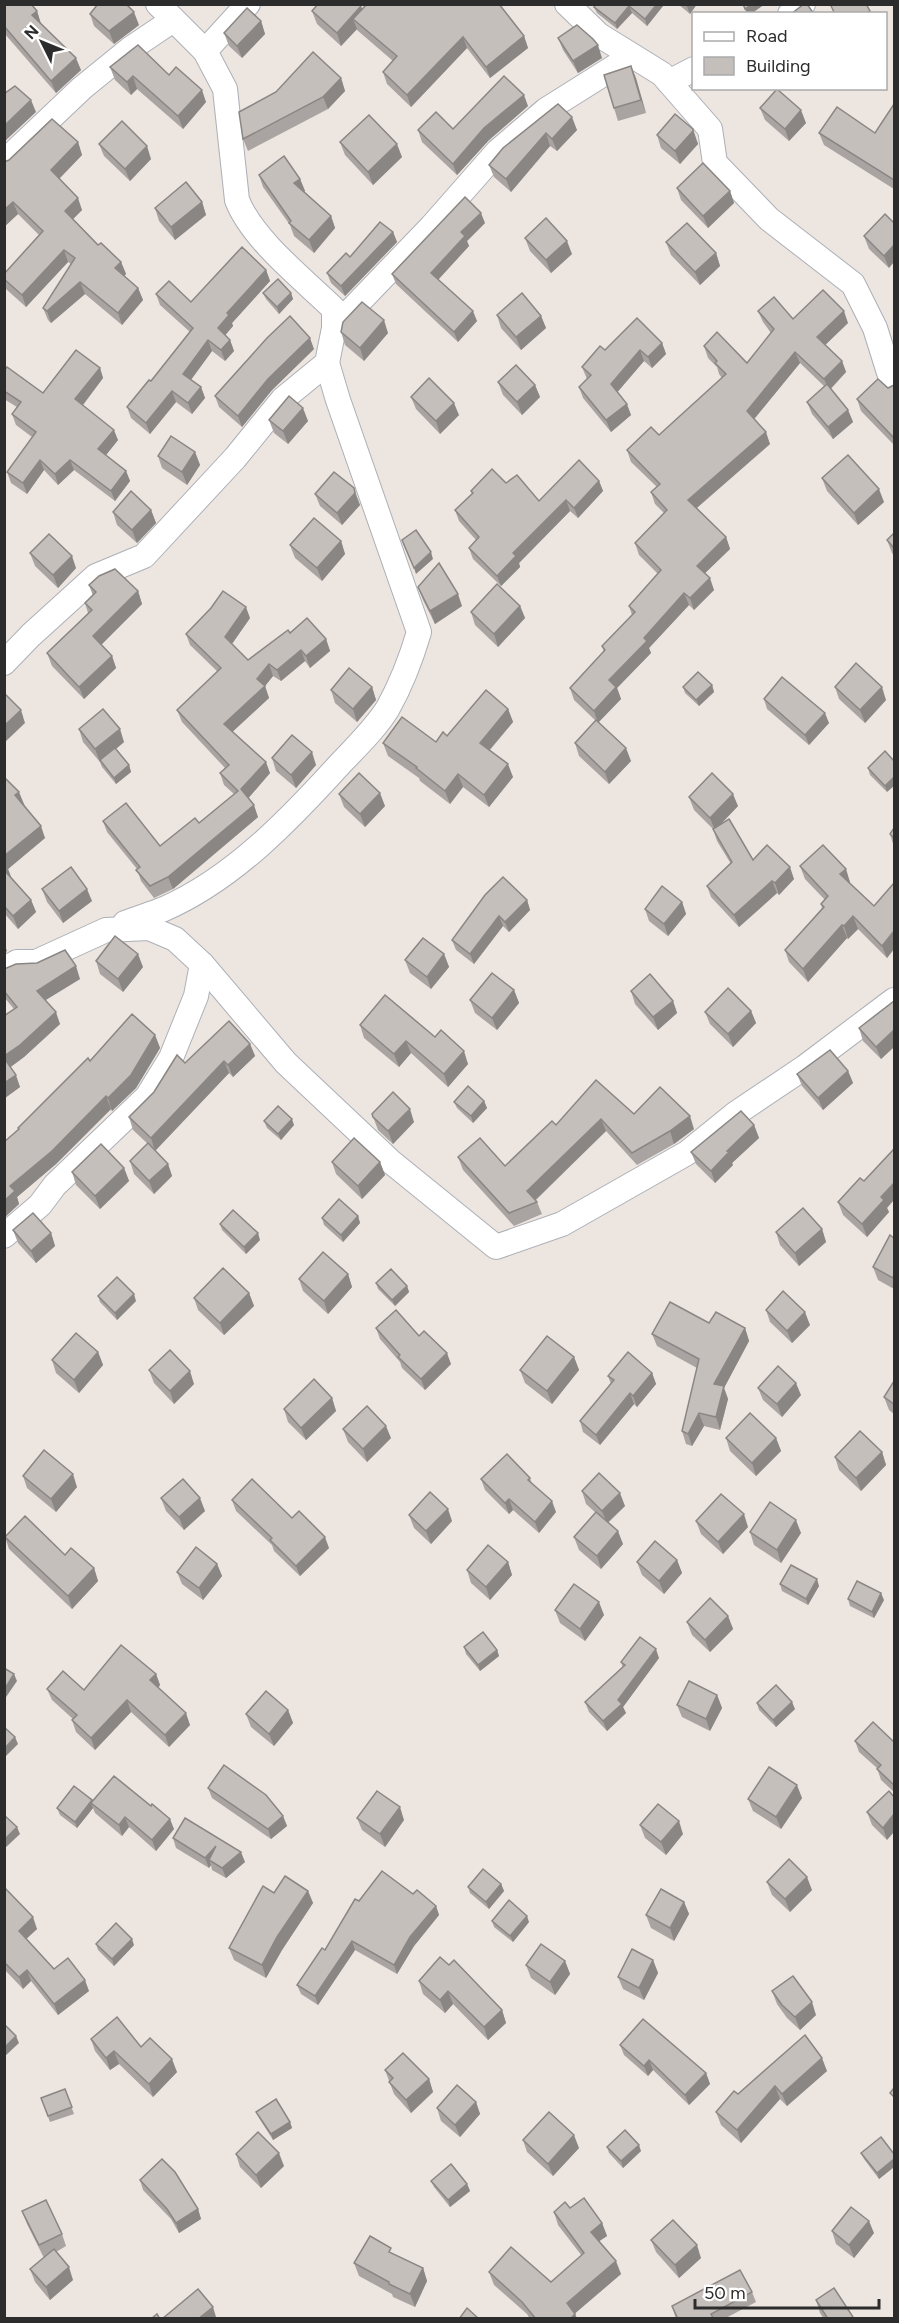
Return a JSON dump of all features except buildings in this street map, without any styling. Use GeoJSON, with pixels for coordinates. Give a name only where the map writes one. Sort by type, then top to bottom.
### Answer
{"type":"FeatureCollection","features":[{"type":"Feature","properties":{"kind":"street"},"geometry":{"type":"LineString","coordinates":[[205,51],[248,4]]}},
{"type":"Feature","properties":{"kind":"street"},"geometry":{"type":"LineString","coordinates":[[567,4],[598,35],[662,74],[710,129],[715,163],[769,219],[853,284],[875,328],[894,383]]}},
{"type":"Feature","properties":{"kind":"street"},"geometry":{"type":"LineString","coordinates":[[4,162],[82,88],[130,49],[166,12],[205,51],[225,89],[237,200],[243,216],[277,254],[334,309],[334,328],[327,363],[419,632],[407,671],[386,710],[309,798],[258,846],[213,880],[165,908],[106,930],[36,962],[17,962],[4,969]]}},
{"type":"Feature","properties":{"kind":"street"},"geometry":{"type":"LineString","coordinates":[[334,328],[432,226],[498,151],[546,110],[632,56]]}},
{"type":"Feature","properties":{"kind":"street"},"geometry":{"type":"LineString","coordinates":[[669,82],[692,70]]}},
{"type":"Feature","properties":{"kind":"street"},"geometry":{"type":"LineString","coordinates":[[4,663],[96,576],[144,556],[235,458],[283,399],[327,363]]}},
{"type":"Feature","properties":{"kind":"street"},"geometry":{"type":"LineString","coordinates":[[106,930],[149,928],[175,939],[202,964],[286,1063],[390,1161],[496,1247],[562,1224],[687,1153],[735,1114],[805,1067],[894,1000]]}},
{"type":"Feature","properties":{"kind":"street"},"geometry":{"type":"LineString","coordinates":[[4,1236],[40,1205],[55,1185],[147,1097],[171,1058],[196,996],[202,964]]}}]}
